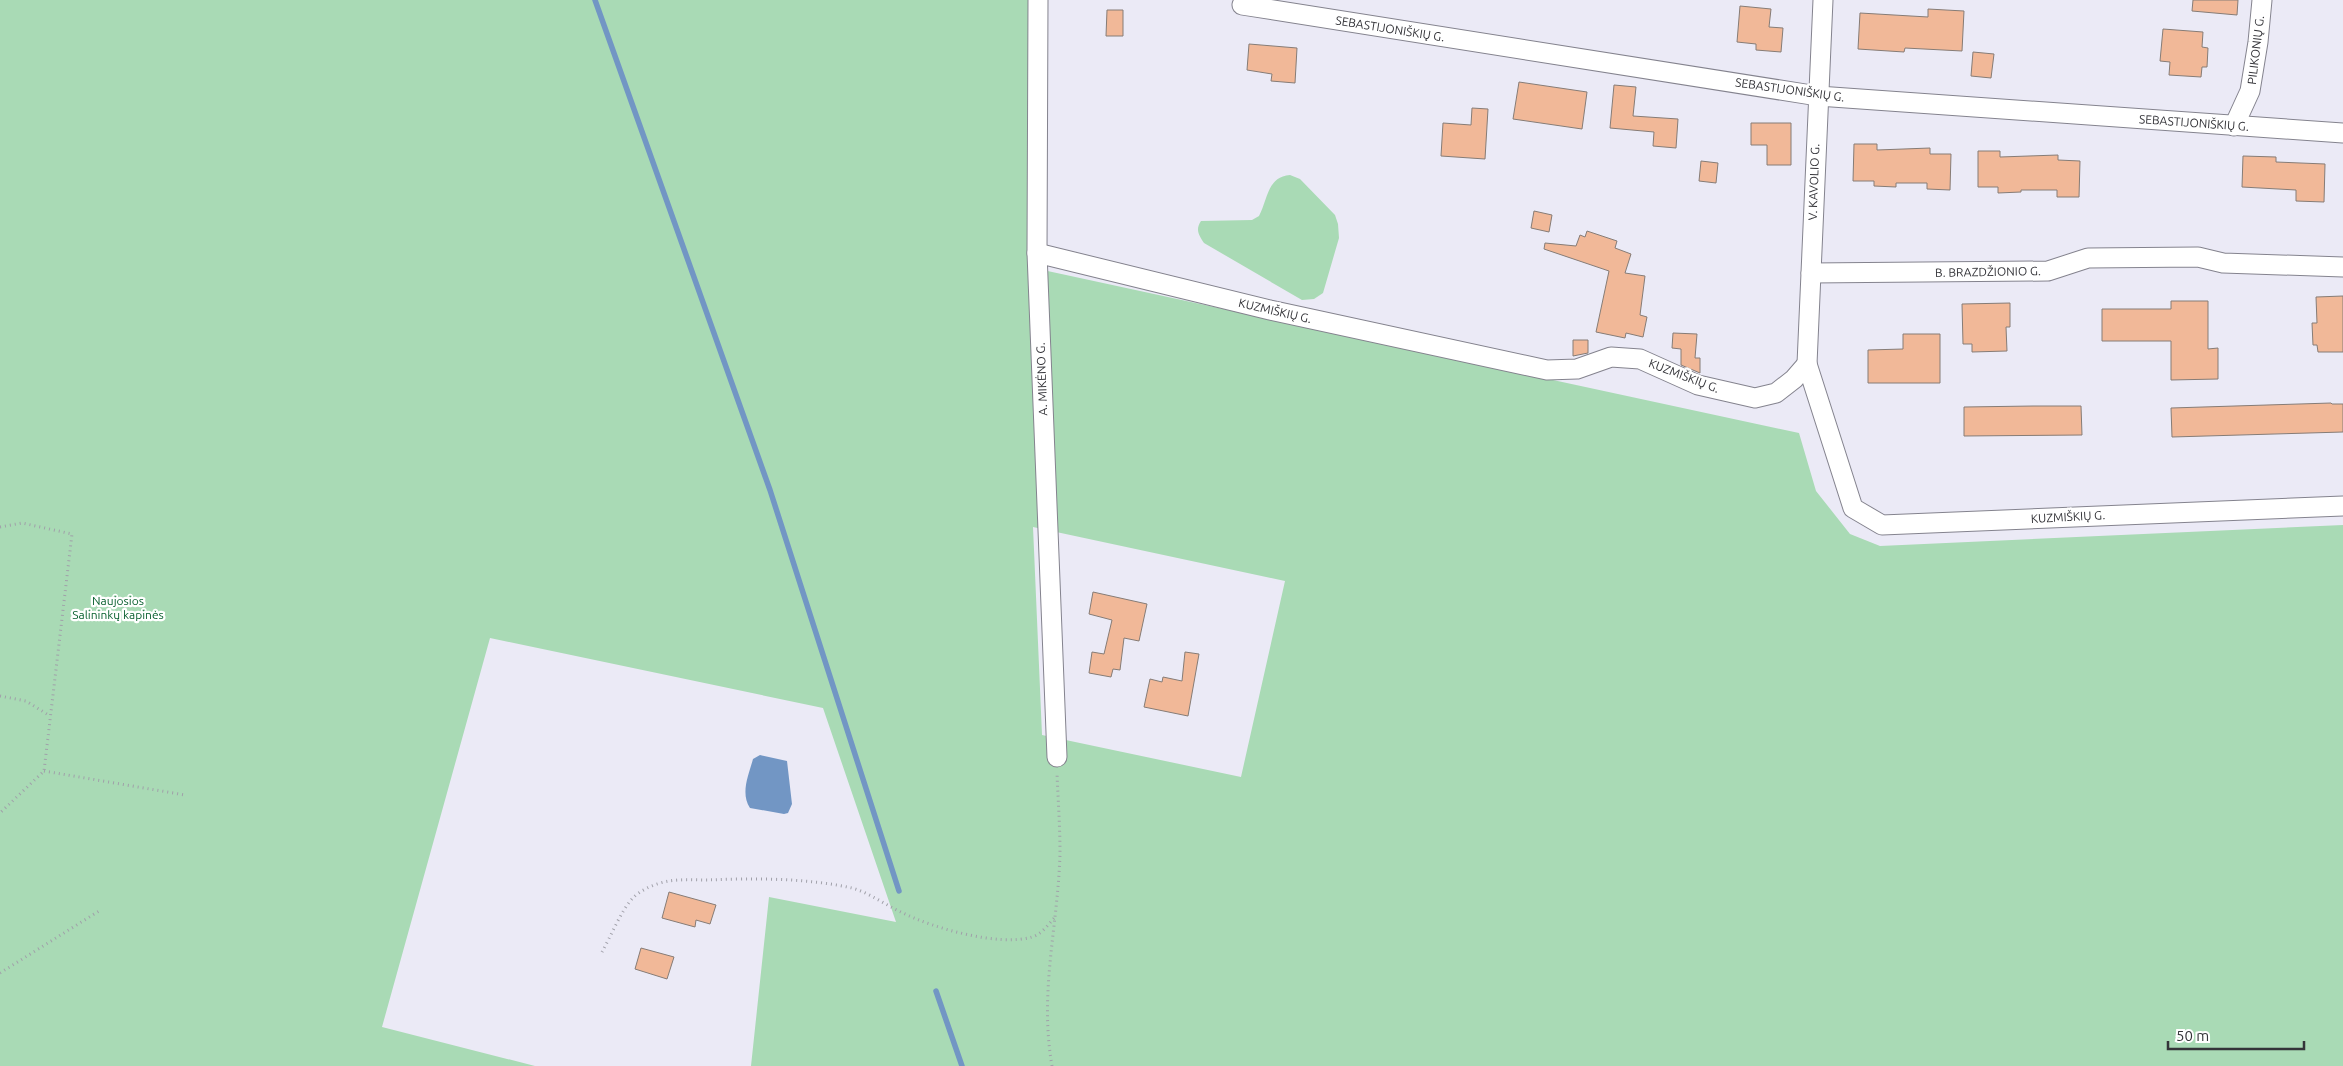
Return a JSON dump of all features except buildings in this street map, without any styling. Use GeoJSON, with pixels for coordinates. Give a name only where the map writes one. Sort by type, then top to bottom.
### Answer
{"type":"FeatureCollection","features":[{"type":"Feature","properties":{"kind":"street","name":"A. MIKĖNO G."},"geometry":{"type":"LineString","coordinates":[[1038,0],[1037,253],[1057,757]]}},
{"type":"Feature","properties":{"kind":"street","name":"V. KAVOLIO G."},"geometry":{"type":"LineString","coordinates":[[1807,364],[1823,0]]}},
{"type":"Feature","properties":{"kind":"street","name":"PILIKONIŲ G."},"geometry":{"type":"LineString","coordinates":[[2234,126],[2250,91],[2258,42],[2262,0]]}},
{"type":"Feature","properties":{"kind":"street","name":"SEBASTIJONIŠKIŲ G."},"geometry":{"type":"LineString","coordinates":[[1242,5],[1818,96],[2343,133]]}},
{"type":"Feature","properties":{"kind":"street","name":"KUZMIŠKIŲ G."},"geometry":{"type":"LineString","coordinates":[[1037,253],[1270,310],[1547,370],[1577,370],[1611,357],[1640,359],[1698,385],[1755,398],[1776,393],[1794,379],[1807,364]]}},
{"type":"Feature","properties":{"kind":"street","name":"B. BRAZDŽIONIO G."},"geometry":{"type":"LineString","coordinates":[[1811,273],[2048,271],[2088,258],[2198,257],[2223,263],[2343,267]]}},
{"type":"Feature","properties":{"kind":"street","name":"KUZMIŠKIŲ G."},"geometry":{"type":"LineString","coordinates":[[1807,364],[1853,508],[1882,525],[2343,506]]}},
{"type":"Feature","properties":{"kind":"path"},"geometry":{"type":"LineString","coordinates":[[0,527],[22,523],[72,534],[44,772],[0,812]]}},
{"type":"Feature","properties":{"kind":"path"},"geometry":{"type":"LineString","coordinates":[[0,696],[26,701],[50,716]]}},
{"type":"Feature","properties":{"kind":"path"},"geometry":{"type":"LineString","coordinates":[[1052,1066],[1047,1037],[1047,983],[1060,853],[1057,757]]}},
{"type":"Feature","properties":{"kind":"path"},"geometry":{"type":"LineString","coordinates":[[44,772],[185,795]]}},
{"type":"Feature","properties":{"kind":"path"},"geometry":{"type":"LineString","coordinates":[[602,952],[632,899],[653,886],[670,881],[739,878],[852,888],[869,894],[900,912],[935,927],[996,939],[1016,940],[1033,936],[1042,931],[1054,917]]}},
{"type":"Feature","properties":{"kind":"path"},"geometry":{"type":"LineString","coordinates":[[0,973],[99,911]]}},
{"type":"Feature","properties":{"kind":"green space","name":"Naujosios Salininkų kapinės"},"geometry":{"type":"Polygon","coordinates":[[[0,0],[1030,0],[1029,267],[1799,433],[1816,491],[1850,534],[1880,546],[2343,525],[2343,1066],[751,1066],[769,897],[896,922],[823,708],[490,638],[382,1027],[535,1066],[0,1066],[0,0]],[[1033,527],[1042,735],[1241,777],[1285,581],[1033,527]]]}},
{"type":"Feature","properties":{"kind":"green space"},"geometry":{"type":"Polygon","coordinates":[[[1290,175],[1300,179],[1335,215],[1338,224],[1339,238],[1323,293],[1314,299],[1302,300],[1204,243],[1198,232],[1201,221],[1252,220],[1259,216],[1272,184],[1282,177],[1290,175]]]}},
{"type":"Feature","properties":{"kind":"water"},"geometry":{"type":"Polygon","coordinates":[[[760,755],[787,761],[792,804],[788,813],[784,814],[750,808],[747,802],[748,777],[753,759],[760,755]]]}},
{"type":"Feature","properties":{"kind":"waterway"},"geometry":{"type":"LineString","coordinates":[[595,0],[770,490],[899,891]]}},
{"type":"Feature","properties":{"kind":"waterway"},"geometry":{"type":"LineString","coordinates":[[936,991],[962,1066]]}}]}
